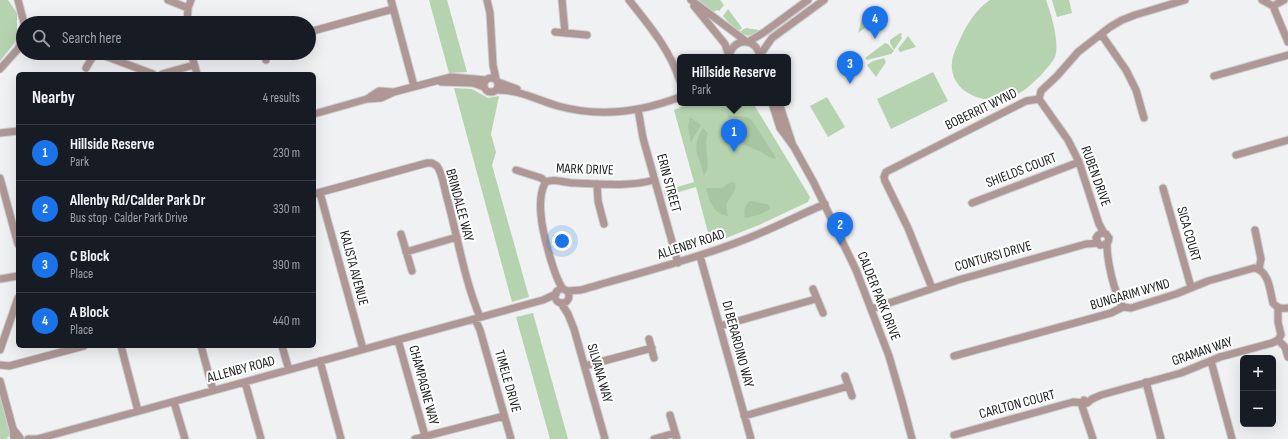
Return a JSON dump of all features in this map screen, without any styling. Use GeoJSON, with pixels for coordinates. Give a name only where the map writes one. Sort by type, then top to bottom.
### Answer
{"type":"FeatureCollection","features":[{"type":"Feature","properties":{"kind":"street"},"geometry":{"type":"LineString","coordinates":[[18,0],[22,16]]}},
{"type":"Feature","properties":{"kind":"street"},"geometry":{"type":"LineString","coordinates":[[168,0],[188,8]]}},
{"type":"Feature","properties":{"kind":"street"},"geometry":{"type":"LineString","coordinates":[[187,16],[188,8],[191,0]]}},
{"type":"Feature","properties":{"kind":"street"},"geometry":{"type":"LineString","coordinates":[[391,0],[414,86]]}},
{"type":"Feature","properties":{"kind":"street"},"geometry":{"type":"LineString","coordinates":[[487,0],[490,13],[493,65],[492,80],[498,86],[496,90]]}},
{"type":"Feature","properties":{"kind":"street"},"geometry":{"type":"LineString","coordinates":[[562,0],[565,33]]}},
{"type":"Feature","properties":{"kind":"street"},"geometry":{"type":"LineString","coordinates":[[629,0],[655,32],[664,46],[677,73]]}},
{"type":"Feature","properties":{"kind":"street"},"geometry":{"type":"LineString","coordinates":[[690,0],[748,42],[756,46],[759,54]]}},
{"type":"Feature","properties":{"kind":"street"},"geometry":{"type":"LineString","coordinates":[[690,0],[724,44],[728,54]]}},
{"type":"Feature","properties":{"kind":"street"},"geometry":{"type":"LineString","coordinates":[[730,54],[733,46],[737,43],[748,42],[763,33],[808,0]]}},
{"type":"Feature","properties":{"kind":"street"},"geometry":{"type":"LineString","coordinates":[[761,54],[772,38],[824,0]]}},
{"type":"Feature","properties":{"kind":"street","name":"BOBERRIT WYND"},"geometry":{"type":"LineString","coordinates":[[932,288],[908,228],[885,181],[884,177],[886,172],[1026,101],[1039,99],[1041,91],[1057,76],[1078,52],[1122,20],[1185,0]]}},
{"type":"Feature","properties":{"kind":"street"},"geometry":{"type":"LineString","coordinates":[[1262,0],[1273,6],[1288,42]]}},
{"type":"Feature","properties":{"kind":"street"},"geometry":{"type":"LineString","coordinates":[[1273,6],[1284,0]]}},
{"type":"Feature","properties":{"kind":"street"},"geometry":{"type":"LineString","coordinates":[[316,30],[393,9]]}},
{"type":"Feature","properties":{"kind":"street"},"geometry":{"type":"LineString","coordinates":[[796,9],[801,17]]}},
{"type":"Feature","properties":{"kind":"street"},"geometry":{"type":"LineString","coordinates":[[555,32],[587,35]]}},
{"type":"Feature","properties":{"kind":"street"},"geometry":{"type":"LineString","coordinates":[[1101,34],[1126,70],[1136,90],[1144,118]]}},
{"type":"Feature","properties":{"kind":"street"},"geometry":{"type":"LineString","coordinates":[[0,68],[16,51]]}},
{"type":"Feature","properties":{"kind":"street"},"geometry":{"type":"LineString","coordinates":[[1214,76],[1288,55]]}},
{"type":"Feature","properties":{"kind":"street"},"geometry":{"type":"LineString","coordinates":[[86,68],[91,60]]}},
{"type":"Feature","properties":{"kind":"street"},"geometry":{"type":"LineString","coordinates":[[115,60],[148,72]]}},
{"type":"Feature","properties":{"kind":"street"},"geometry":{"type":"LineString","coordinates":[[193,60],[196,72]]}},
{"type":"Feature","properties":{"kind":"street"},"geometry":{"type":"LineString","coordinates":[[169,72],[194,65]]}},
{"type":"Feature","properties":{"kind":"street"},"geometry":{"type":"LineString","coordinates":[[316,113],[367,99],[381,98],[394,92],[451,77],[492,80],[507,85],[531,97]]}},
{"type":"Feature","properties":{"kind":"street"},"geometry":{"type":"LineString","coordinates":[[484,87],[484,83],[492,80]]}},
{"type":"Feature","properties":{"kind":"street"},"geometry":{"type":"LineString","coordinates":[[430,82],[473,83],[484,87],[490,92],[496,90],[513,91],[557,106],[600,112],[638,109],[677,98]]}},
{"type":"Feature","properties":{"kind":"street","name":"RUBEN DRIVE"},"geometry":{"type":"LineString","coordinates":[[1039,99],[1068,140],[1079,162],[1119,300],[1123,307]]}},
{"type":"Feature","properties":{"kind":"street","name":"CALDER PARK DRIVE"},"geometry":{"type":"LineString","coordinates":[[773,106],[780,128],[794,147],[824,202],[856,270],[896,380],[912,439]]}},
{"type":"Feature","properties":{"kind":"street","name":"CALDER PARK DRIVE"},"geometry":{"type":"LineString","coordinates":[[781,106],[794,147]]}},
{"type":"Feature","properties":{"kind":"street","name":"ERIN STREET"},"geometry":{"type":"LineString","coordinates":[[638,109],[643,138],[678,263]]}},
{"type":"Feature","properties":{"kind":"street"},"geometry":{"type":"LineString","coordinates":[[0,133],[16,132]]}},
{"type":"Feature","properties":{"kind":"street"},"geometry":{"type":"LineString","coordinates":[[0,139],[16,132]]}},
{"type":"Feature","properties":{"kind":"street"},"geometry":{"type":"LineString","coordinates":[[1236,154],[1288,140]]}},
{"type":"Feature","properties":{"kind":"street","name":"SHIELDS COURT"},"geometry":{"type":"LineString","coordinates":[[972,203],[1079,162]]}},
{"type":"Feature","properties":{"kind":"street","name":"BRINDALEE WAY"},"geometry":{"type":"LineString","coordinates":[[317,194],[427,163],[432,163],[438,168],[478,318]]}},
{"type":"Feature","properties":{"kind":"street","name":"MARK DRIVE"},"geometry":{"type":"LineString","coordinates":[[516,170],[541,178],[546,182],[551,180],[572,183],[640,184],[654,180]]}},
{"type":"Feature","properties":{"kind":"street"},"geometry":{"type":"LineString","coordinates":[[0,178],[16,237]]}},
{"type":"Feature","properties":{"kind":"street","name":"SILVANA WAY"},"geometry":{"type":"LineString","coordinates":[[546,182],[542,198],[541,215],[546,240],[562,296],[585,366],[605,439]]}},
{"type":"Feature","properties":{"kind":"street"},"geometry":{"type":"LineString","coordinates":[[598,184],[598,201],[604,224]]}},
{"type":"Feature","properties":{"kind":"street","name":"SICA COURT"},"geometry":{"type":"LineString","coordinates":[[1163,188],[1191,288]]}},
{"type":"Feature","properties":{"kind":"street","name":"KALISTA AVENUE"},"geometry":{"type":"LineString","coordinates":[[317,194],[363,349]]}},
{"type":"Feature","properties":{"kind":"street","name":"ALLENBY ROAD"},"geometry":{"type":"LineString","coordinates":[[28,439],[38,439],[678,263],[743,241],[824,202]]}},
{"type":"Feature","properties":{"kind":"street"},"geometry":{"type":"LineString","coordinates":[[1255,230],[1262,259],[1259,269],[1265,275],[1273,303],[1278,308],[1288,308]]}},
{"type":"Feature","properties":{"kind":"street"},"geometry":{"type":"LineString","coordinates":[[401,234],[412,271]]}},
{"type":"Feature","properties":{"kind":"street"},"geometry":{"type":"LineString","coordinates":[[406,252],[457,238]]}},
{"type":"Feature","properties":{"kind":"street","name":"CONTURSI DRIVE"},"geometry":{"type":"LineString","coordinates":[[872,311],[932,288],[1101,240]]}},
{"type":"Feature","properties":{"kind":"street","name":"DI BERARDINO WAY"},"geometry":{"type":"LineString","coordinates":[[700,256],[751,439]]}},
{"type":"Feature","properties":{"kind":"street","name":"BUNGARIM WYND"},"geometry":{"type":"LineString","coordinates":[[954,356],[1111,313],[1123,307],[1131,308],[1176,294],[1208,281],[1254,268],[1259,269]]}},
{"type":"Feature","properties":{"kind":"street"},"geometry":{"type":"LineString","coordinates":[[0,279],[16,276]]}},
{"type":"Feature","properties":{"kind":"street"},"geometry":{"type":"LineString","coordinates":[[812,289],[822,313]]}},
{"type":"Feature","properties":{"kind":"street"},"geometry":{"type":"LineString","coordinates":[[720,326],[816,299]]}},
{"type":"Feature","properties":{"kind":"street"},"geometry":{"type":"LineString","coordinates":[[0,350],[16,304]]}},
{"type":"Feature","properties":{"kind":"street"},"geometry":{"type":"LineString","coordinates":[[1278,308],[1278,322],[1281,335],[1278,340],[1285,347],[1288,357]]}},
{"type":"Feature","properties":{"kind":"street","name":"TIMELE DRIVE"},"geometry":{"type":"LineString","coordinates":[[478,318],[480,330],[511,439]]}},
{"type":"Feature","properties":{"kind":"street"},"geometry":{"type":"LineString","coordinates":[[649,339],[654,358]]}},
{"type":"Feature","properties":{"kind":"street","name":"CHAMPAGNE WAY"},"geometry":{"type":"LineString","coordinates":[[398,340],[425,436]]}},
{"type":"Feature","properties":{"kind":"street","name":"GRAMAN WAY"},"geometry":{"type":"LineString","coordinates":[[1085,402],[1101,395],[1189,370],[1211,361],[1278,340]]}},
{"type":"Feature","properties":{"kind":"street"},"geometry":{"type":"LineString","coordinates":[[0,365],[9,366],[76,348]]}},
{"type":"Feature","properties":{"kind":"street"},"geometry":{"type":"LineString","coordinates":[[122,348],[138,411]]}},
{"type":"Feature","properties":{"kind":"street"},"geometry":{"type":"LineString","coordinates":[[202,348],[213,390]]}},
{"type":"Feature","properties":{"kind":"street"},"geometry":{"type":"LineString","coordinates":[[283,348],[289,370]]}},
{"type":"Feature","properties":{"kind":"street"},"geometry":{"type":"LineString","coordinates":[[585,366],[652,348]]}},
{"type":"Feature","properties":{"kind":"street"},"geometry":{"type":"LineString","coordinates":[[320,361],[341,439]]}},
{"type":"Feature","properties":{"kind":"street"},"geometry":{"type":"LineString","coordinates":[[1211,361],[1232,439]]}},
{"type":"Feature","properties":{"kind":"street"},"geometry":{"type":"LineString","coordinates":[[845,376],[852,396]]}},
{"type":"Feature","properties":{"kind":"street"},"geometry":{"type":"LineString","coordinates":[[0,381],[13,429],[18,439]]}},
{"type":"Feature","properties":{"kind":"street"},"geometry":{"type":"LineString","coordinates":[[245,382],[261,439]]}},
{"type":"Feature","properties":{"kind":"street"},"geometry":{"type":"LineString","coordinates":[[1146,382],[1161,439]]}},
{"type":"Feature","properties":{"kind":"street"},"geometry":{"type":"LineString","coordinates":[[744,416],[849,386]]}},
{"type":"Feature","properties":{"kind":"street"},"geometry":{"type":"LineString","coordinates":[[174,402],[185,439]]}},
{"type":"Feature","properties":{"kind":"street","name":"CARLTON COURT"},"geometry":{"type":"LineString","coordinates":[[954,435],[1073,402],[1085,402]]}},
{"type":"Feature","properties":{"kind":"street"},"geometry":{"type":"LineString","coordinates":[[1085,402],[1086,415],[1093,439]]}},
{"type":"Feature","properties":{"kind":"street"},"geometry":{"type":"LineString","coordinates":[[654,439],[676,436],[670,415]]}},
{"type":"Feature","properties":{"kind":"street"},"geometry":{"type":"LineString","coordinates":[[415,439],[504,416]]}},
{"type":"Feature","properties":{"kind":"green space"},"geometry":{"type":"Polygon","coordinates":[[[0,0],[8,0],[17,13],[16,41],[0,61],[0,0]]]}},
{"type":"Feature","properties":{"kind":"green space"},"geometry":{"type":"Polygon","coordinates":[[[429,0],[447,0],[467,72],[449,73],[429,0]]]}},
{"type":"Feature","properties":{"kind":"green space"},"geometry":{"type":"Polygon","coordinates":[[[696,0],[720,0],[724,5],[719,11],[717,10],[712,13],[696,0]]]}},
{"type":"Feature","properties":{"kind":"green space"},"geometry":{"type":"Polygon","coordinates":[[[990,0],[1046,0],[1056,36],[1055,57],[1042,74],[1024,90],[1015,95],[993,100],[984,99],[967,92],[955,79],[952,70],[954,53],[964,31],[975,14],[990,0]]]}},
{"type":"Feature","properties":{"kind":"green space"},"geometry":{"type":"Polygon","coordinates":[[[1052,0],[1069,0],[1072,13],[1057,17],[1052,0]]]}},
{"type":"Feature","properties":{"kind":"green space"},"geometry":{"type":"Polygon","coordinates":[[[728,9],[742,28],[739,31],[723,16],[728,9]]]}},
{"type":"Feature","properties":{"kind":"green space"},"geometry":{"type":"Polygon","coordinates":[[[864,12],[872,23],[858,33],[864,12]]]}},
{"type":"Feature","properties":{"kind":"green space"},"geometry":{"type":"Polygon","coordinates":[[[746,28],[760,31],[750,36],[740,32],[746,28]]]}},
{"type":"Feature","properties":{"kind":"green space"},"geometry":{"type":"Polygon","coordinates":[[[900,33],[902,34],[902,38],[894,50],[890,40],[900,33]]]}},
{"type":"Feature","properties":{"kind":"green space"},"geometry":{"type":"Polygon","coordinates":[[[908,36],[916,47],[900,52],[898,49],[908,36]]]}},
{"type":"Feature","properties":{"kind":"green space"},"geometry":{"type":"Polygon","coordinates":[[[885,43],[888,44],[894,51],[891,54],[867,60],[865,58],[885,43]]]}},
{"type":"Feature","properties":{"kind":"green space"},"geometry":{"type":"Polygon","coordinates":[[[884,58],[886,62],[876,77],[867,65],[873,61],[884,58]]]}},
{"type":"Feature","properties":{"kind":"green space"},"geometry":{"type":"Polygon","coordinates":[[[933,72],[948,101],[891,129],[877,99],[933,72]]]}},
{"type":"Feature","properties":{"kind":"green space"},"geometry":{"type":"Polygon","coordinates":[[[454,88],[472,89],[488,98],[499,96],[491,134],[496,152],[492,165],[529,297],[512,302],[454,88]]]}},
{"type":"Feature","properties":{"kind":"green space"},"geometry":{"type":"Polygon","coordinates":[[[827,97],[845,127],[828,137],[810,106],[827,97]]]}},
{"type":"Feature","properties":{"kind":"green space"},"geometry":{"type":"Polygon","coordinates":[[[684,106],[755,106],[810,197],[808,202],[759,225],[711,244],[696,187],[665,196],[664,191],[694,182],[674,110],[684,106]]]}},
{"type":"Feature","properties":{"kind":"green space"},"geometry":{"type":"Polygon","coordinates":[[[728,115],[751,119],[776,158],[770,157],[745,145],[740,139],[740,130],[730,122],[728,115]]]}},
{"type":"Feature","properties":{"kind":"green space"},"geometry":{"type":"Polygon","coordinates":[[[690,117],[701,125],[691,143],[688,127],[690,117]]]}},
{"type":"Feature","properties":{"kind":"green space"},"geometry":{"type":"Polygon","coordinates":[[[703,128],[708,133],[706,145],[708,166],[704,176],[696,147],[699,135],[703,128]]]}},
{"type":"Feature","properties":{"kind":"green space"},"geometry":{"type":"Polygon","coordinates":[[[731,182],[735,183],[736,186],[727,203],[728,216],[723,215],[712,206],[706,188],[722,188],[731,182]]]}},
{"type":"Feature","properties":{"kind":"green space"},"geometry":{"type":"Polygon","coordinates":[[[750,201],[768,204],[770,209],[759,215],[745,218],[745,208],[750,201]]]}},
{"type":"Feature","properties":{"kind":"green space"},"geometry":{"type":"Polygon","coordinates":[[[533,313],[568,439],[550,439],[516,317],[533,313]]]}},
{"type":"Feature","properties":{"kind":"green space"},"geometry":{"type":"Polygon","coordinates":[[[0,391],[11,434],[6,439],[0,439],[0,391]]]}},
{"type":"Feature","properties":{"kind":"place","name":"A Block"},"geometry":{"type":"Point","coordinates":[875,39]}},
{"type":"Feature","properties":{"kind":"place","name":"C Block"},"geometry":{"type":"Point","coordinates":[850,84]}},
{"type":"Feature","properties":{"kind":"place","name":"Hillside Reserve"},"geometry":{"type":"Point","coordinates":[734,152]}},
{"type":"Feature","properties":{"kind":"place","name":"Allenby Rd/Calder Park Dr"},"geometry":{"type":"Point","coordinates":[840,245]}}]}
